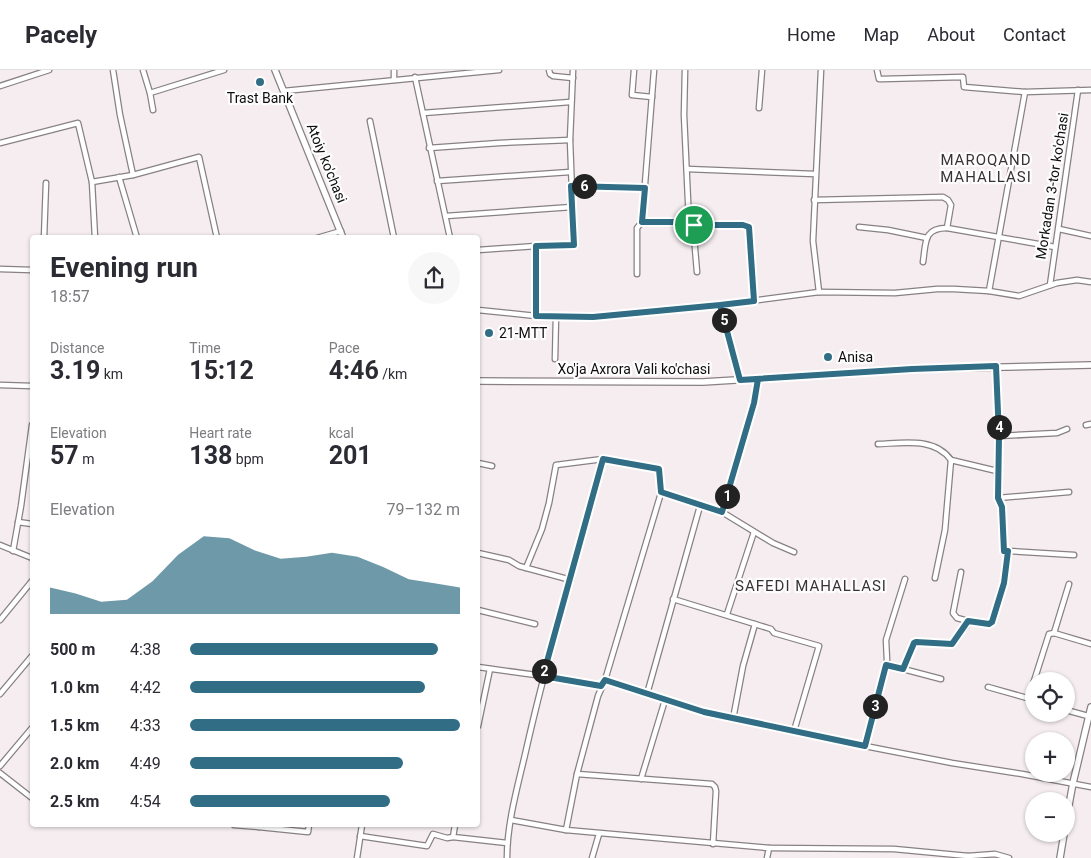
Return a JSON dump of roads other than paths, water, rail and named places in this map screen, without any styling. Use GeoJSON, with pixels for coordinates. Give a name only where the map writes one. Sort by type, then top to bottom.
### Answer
{"type":"FeatureCollection","features":[{"type":"Feature","properties":{"kind":"street"},"geometry":{"type":"LineString","coordinates":[[0,86],[50,70]]}},
{"type":"Feature","properties":{"kind":"street"},"geometry":{"type":"LineString","coordinates":[[113,70],[120,115],[133,175]]}},
{"type":"Feature","properties":{"kind":"street"},"geometry":{"type":"LineString","coordinates":[[143,70],[153,110]]}},
{"type":"Feature","properties":{"kind":"street"},"geometry":{"type":"LineString","coordinates":[[150,93],[224,70]]}},
{"type":"Feature","properties":{"kind":"street","name":"Atoiy ko'chasi"},"geometry":{"type":"LineString","coordinates":[[275,70],[342,235]]}},
{"type":"Feature","properties":{"kind":"street"},"geometry":{"type":"LineString","coordinates":[[394,70],[394,80]]}},
{"type":"Feature","properties":{"kind":"street"},"geometry":{"type":"LineString","coordinates":[[284,91],[499,70]]}},
{"type":"Feature","properties":{"kind":"street"},"geometry":{"type":"LineString","coordinates":[[549,70],[550,74],[554,76],[573,78]]}},
{"type":"Feature","properties":{"kind":"street"},"geometry":{"type":"LineString","coordinates":[[480,250],[574,245],[570,172],[570,102],[573,70]]}},
{"type":"Feature","properties":{"kind":"street"},"geometry":{"type":"LineString","coordinates":[[634,70],[632,96],[652,97]]}},
{"type":"Feature","properties":{"kind":"street"},"geometry":{"type":"LineString","coordinates":[[637,274],[637,228],[642,222],[654,70]]}},
{"type":"Feature","properties":{"kind":"street"},"geometry":{"type":"LineString","coordinates":[[685,70],[684,115],[687,169],[697,272]]}},
{"type":"Feature","properties":{"kind":"street"},"geometry":{"type":"LineString","coordinates":[[759,108],[762,70]]}},
{"type":"Feature","properties":{"kind":"street"},"geometry":{"type":"LineString","coordinates":[[819,292],[813,241],[821,70]]}},
{"type":"Feature","properties":{"kind":"street"},"geometry":{"type":"LineString","coordinates":[[877,70],[879,79],[963,77],[964,87],[1025,92],[1091,90]]}},
{"type":"Feature","properties":{"kind":"street"},"geometry":{"type":"LineString","coordinates":[[415,77],[449,235]]}},
{"type":"Feature","properties":{"kind":"street","name":"Morkadan 3-tor ko'chasi"},"geometry":{"type":"LineString","coordinates":[[1050,285],[1078,90]]}},
{"type":"Feature","properties":{"kind":"street"},"geometry":{"type":"LineString","coordinates":[[989,291],[1025,92]]}},
{"type":"Feature","properties":{"kind":"street"},"geometry":{"type":"LineString","coordinates":[[423,113],[570,102]]}},
{"type":"Feature","properties":{"kind":"street"},"geometry":{"type":"LineString","coordinates":[[370,121],[393,235]]}},
{"type":"Feature","properties":{"kind":"street"},"geometry":{"type":"LineString","coordinates":[[0,142],[78,123],[92,182],[96,235]]}},
{"type":"Feature","properties":{"kind":"street"},"geometry":{"type":"LineString","coordinates":[[430,148],[499,142],[570,140]]}},
{"type":"Feature","properties":{"kind":"street"},"geometry":{"type":"LineString","coordinates":[[92,182],[133,175],[199,157],[216,235]]}},
{"type":"Feature","properties":{"kind":"street"},"geometry":{"type":"LineString","coordinates":[[687,169],[815,174]]}},
{"type":"Feature","properties":{"kind":"street"},"geometry":{"type":"LineString","coordinates":[[437,181],[570,172]]}},
{"type":"Feature","properties":{"kind":"street"},"geometry":{"type":"LineString","coordinates":[[119,177],[136,235]]}},
{"type":"Feature","properties":{"kind":"street"},"geometry":{"type":"LineString","coordinates":[[44,235],[46,183]]}},
{"type":"Feature","properties":{"kind":"street"},"geometry":{"type":"LineString","coordinates":[[571,186],[645,188]]}},
{"type":"Feature","properties":{"kind":"street"},"geometry":{"type":"LineString","coordinates":[[814,200],[943,197],[951,205],[947,228]]}},
{"type":"Feature","properties":{"kind":"street"},"geometry":{"type":"LineString","coordinates":[[446,216],[572,208]]}},
{"type":"Feature","properties":{"kind":"street"},"geometry":{"type":"LineString","coordinates":[[642,222],[743,225],[749,227],[754,301]]}},
{"type":"Feature","properties":{"kind":"street"},"geometry":{"type":"LineString","coordinates":[[859,227],[888,230],[927,238]]}},
{"type":"Feature","properties":{"kind":"street"},"geometry":{"type":"LineString","coordinates":[[923,262],[927,238],[930,231],[936,228],[947,228],[1055,247]]}},
{"type":"Feature","properties":{"kind":"street"},"geometry":{"type":"LineString","coordinates":[[1059,229],[1091,236]]}},
{"type":"Feature","properties":{"kind":"street"},"geometry":{"type":"LineString","coordinates":[[327,235],[341,231]]}},
{"type":"Feature","properties":{"kind":"street"},"geometry":{"type":"LineString","coordinates":[[536,246],[536,316]]}},
{"type":"Feature","properties":{"kind":"street"},"geometry":{"type":"LineString","coordinates":[[0,269],[30,270]]}},
{"type":"Feature","properties":{"kind":"street"},"geometry":{"type":"LineString","coordinates":[[480,310],[536,316],[593,317],[720,305],[819,292],[895,293],[937,289],[989,291],[1019,296],[1050,285],[1077,280],[1091,282]]}},
{"type":"Feature","properties":{"kind":"street"},"geometry":{"type":"LineString","coordinates":[[720,305],[740,380]]}},
{"type":"Feature","properties":{"kind":"street"},"geometry":{"type":"LineString","coordinates":[[555,359],[556,316]]}},
{"type":"Feature","properties":{"kind":"street","name":"Xo'ja Axrora Vali ko'chasi"},"geometry":{"type":"LineString","coordinates":[[480,381],[694,382],[912,369],[1091,365]]}},
{"type":"Feature","properties":{"kind":"street"},"geometry":{"type":"LineString","coordinates":[[996,366],[999,436],[998,498],[1002,507],[1004,551],[1074,556]]}},
{"type":"Feature","properties":{"kind":"street"},"geometry":{"type":"LineString","coordinates":[[722,512],[754,403],[758,379]]}},
{"type":"Feature","properties":{"kind":"street"},"geometry":{"type":"LineString","coordinates":[[0,386],[30,386]]}},
{"type":"Feature","properties":{"kind":"street"},"geometry":{"type":"LineString","coordinates":[[999,436],[1057,433],[1067,429]]}},
{"type":"Feature","properties":{"kind":"street"},"geometry":{"type":"LineString","coordinates":[[13,551],[30,442]]}},
{"type":"Feature","properties":{"kind":"street"},"geometry":{"type":"LineString","coordinates":[[878,444],[920,443],[932,445],[946,452],[951,460],[945,530],[935,578]]}},
{"type":"Feature","properties":{"kind":"street"},"geometry":{"type":"LineString","coordinates":[[507,858],[507,843],[511,820],[543,676],[603,459]]}},
{"type":"Feature","properties":{"kind":"street"},"geometry":{"type":"LineString","coordinates":[[526,568],[542,529],[550,503],[556,465],[603,459],[659,469],[661,492],[605,680],[601,686],[577,774],[566,830]]}},
{"type":"Feature","properties":{"kind":"street"},"geometry":{"type":"LineString","coordinates":[[951,460],[997,471]]}},
{"type":"Feature","properties":{"kind":"street"},"geometry":{"type":"LineString","coordinates":[[480,464],[492,466]]}},
{"type":"Feature","properties":{"kind":"street"},"geometry":{"type":"LineString","coordinates":[[26,476],[30,477]]}},
{"type":"Feature","properties":{"kind":"street"},"geometry":{"type":"LineString","coordinates":[[661,492],[722,512],[773,543],[794,552]]}},
{"type":"Feature","properties":{"kind":"street"},"geometry":{"type":"LineString","coordinates":[[998,498],[1069,492]]}},
{"type":"Feature","properties":{"kind":"street"},"geometry":{"type":"LineString","coordinates":[[647,694],[700,506]]}},
{"type":"Feature","properties":{"kind":"street"},"geometry":{"type":"LineString","coordinates":[[18,522],[30,524]]}},
{"type":"Feature","properties":{"kind":"street"},"geometry":{"type":"LineString","coordinates":[[727,614],[754,532]]}},
{"type":"Feature","properties":{"kind":"street"},"geometry":{"type":"LineString","coordinates":[[0,545],[30,557]]}},
{"type":"Feature","properties":{"kind":"street"},"geometry":{"type":"LineString","coordinates":[[961,572],[953,613],[957,618],[989,624],[992,622],[1004,583],[1008,551]]}},
{"type":"Feature","properties":{"kind":"street"},"geometry":{"type":"LineString","coordinates":[[480,553],[509,560],[526,568],[571,580]]}},
{"type":"Feature","properties":{"kind":"street"},"geometry":{"type":"LineString","coordinates":[[865,746],[888,660],[886,640],[905,579]]}},
{"type":"Feature","properties":{"kind":"street"},"geometry":{"type":"LineString","coordinates":[[0,620],[30,584]]}},
{"type":"Feature","properties":{"kind":"street"},"geometry":{"type":"LineString","coordinates":[[1037,672],[1048,637],[1054,633],[1069,584]]}},
{"type":"Feature","properties":{"kind":"street"},"geometry":{"type":"LineString","coordinates":[[674,599],[771,628],[774,633],[819,646],[794,731]]}},
{"type":"Feature","properties":{"kind":"street"},"geometry":{"type":"LineString","coordinates":[[480,610],[535,624]]}},
{"type":"Feature","properties":{"kind":"street"},"geometry":{"type":"LineString","coordinates":[[903,669],[914,643],[952,644],[968,621]]}},
{"type":"Feature","properties":{"kind":"street"},"geometry":{"type":"LineString","coordinates":[[733,719],[743,666],[754,624]]}},
{"type":"Feature","properties":{"kind":"street"},"geometry":{"type":"LineString","coordinates":[[1054,633],[1091,644]]}},
{"type":"Feature","properties":{"kind":"street"},"geometry":{"type":"LineString","coordinates":[[0,694],[30,658]]}},
{"type":"Feature","properties":{"kind":"street"},"geometry":{"type":"LineString","coordinates":[[886,665],[941,679]]}},
{"type":"Feature","properties":{"kind":"street"},"geometry":{"type":"LineString","coordinates":[[480,668],[601,686]]}},
{"type":"Feature","properties":{"kind":"street"},"geometry":{"type":"LineString","coordinates":[[480,716],[490,669]]}},
{"type":"Feature","properties":{"kind":"street"},"geometry":{"type":"LineString","coordinates":[[605,680],[704,712],[733,719],[952,763],[1025,774]]}},
{"type":"Feature","properties":{"kind":"street"},"geometry":{"type":"LineString","coordinates":[[988,687],[1025,698]]}},
{"type":"Feature","properties":{"kind":"street"},"geometry":{"type":"LineString","coordinates":[[641,779],[665,700]]}},
{"type":"Feature","properties":{"kind":"street"},"geometry":{"type":"LineString","coordinates":[[1075,773],[1091,707]]}},
{"type":"Feature","properties":{"kind":"street"},"geometry":{"type":"LineString","coordinates":[[1075,712],[1088,716]]}},
{"type":"Feature","properties":{"kind":"street"},"geometry":{"type":"LineString","coordinates":[[0,766],[30,730]]}},
{"type":"Feature","properties":{"kind":"street"},"geometry":{"type":"LineString","coordinates":[[0,773],[30,796]]}},
{"type":"Feature","properties":{"kind":"street"},"geometry":{"type":"LineString","coordinates":[[577,774],[712,784],[715,787],[713,844]]}},
{"type":"Feature","properties":{"kind":"street"},"geometry":{"type":"LineString","coordinates":[[1071,792],[1073,782],[1091,787]]}},
{"type":"Feature","properties":{"kind":"street"},"geometry":{"type":"LineString","coordinates":[[511,820],[599,834],[713,844],[769,848],[886,849],[968,857],[995,854],[1009,858]]}},
{"type":"Feature","properties":{"kind":"street"},"geometry":{"type":"LineString","coordinates":[[267,827],[308,832],[309,827]]}},
{"type":"Feature","properties":{"kind":"street"},"geometry":{"type":"LineString","coordinates":[[357,858],[362,827]]}},
{"type":"Feature","properties":{"kind":"street"},"geometry":{"type":"LineString","coordinates":[[453,836],[455,827]]}},
{"type":"Feature","properties":{"kind":"street"},"geometry":{"type":"LineString","coordinates":[[360,836],[427,846],[433,834],[447,838],[453,836],[507,843]]}},
{"type":"Feature","properties":{"kind":"street"},"geometry":{"type":"LineString","coordinates":[[592,858],[599,834]]}},
{"type":"Feature","properties":{"kind":"street"},"geometry":{"type":"LineString","coordinates":[[1060,858],[1063,842]]}},
{"type":"Feature","properties":{"kind":"street"},"geometry":{"type":"LineString","coordinates":[[767,858],[769,848]]}},
{"type":"Feature","properties":{"kind":"place","name":"Trast Bank"},"geometry":{"type":"Point","coordinates":[260,82]}},
{"type":"Feature","properties":{"kind":"place","name":"21-MTT"},"geometry":{"type":"Point","coordinates":[489,333]}},
{"type":"Feature","properties":{"kind":"place","name":"Anisa"},"geometry":{"type":"Point","coordinates":[828,357]}},
{"type":"Feature","properties":{"kind":"district","name":"MAROQAND MAHALLASI"},"geometry":{"type":"Point","coordinates":[986,168]}},
{"type":"Feature","properties":{"kind":"district","name":"SAFEDI MAHALLASI"},"geometry":{"type":"Point","coordinates":[811,586]}}]}
